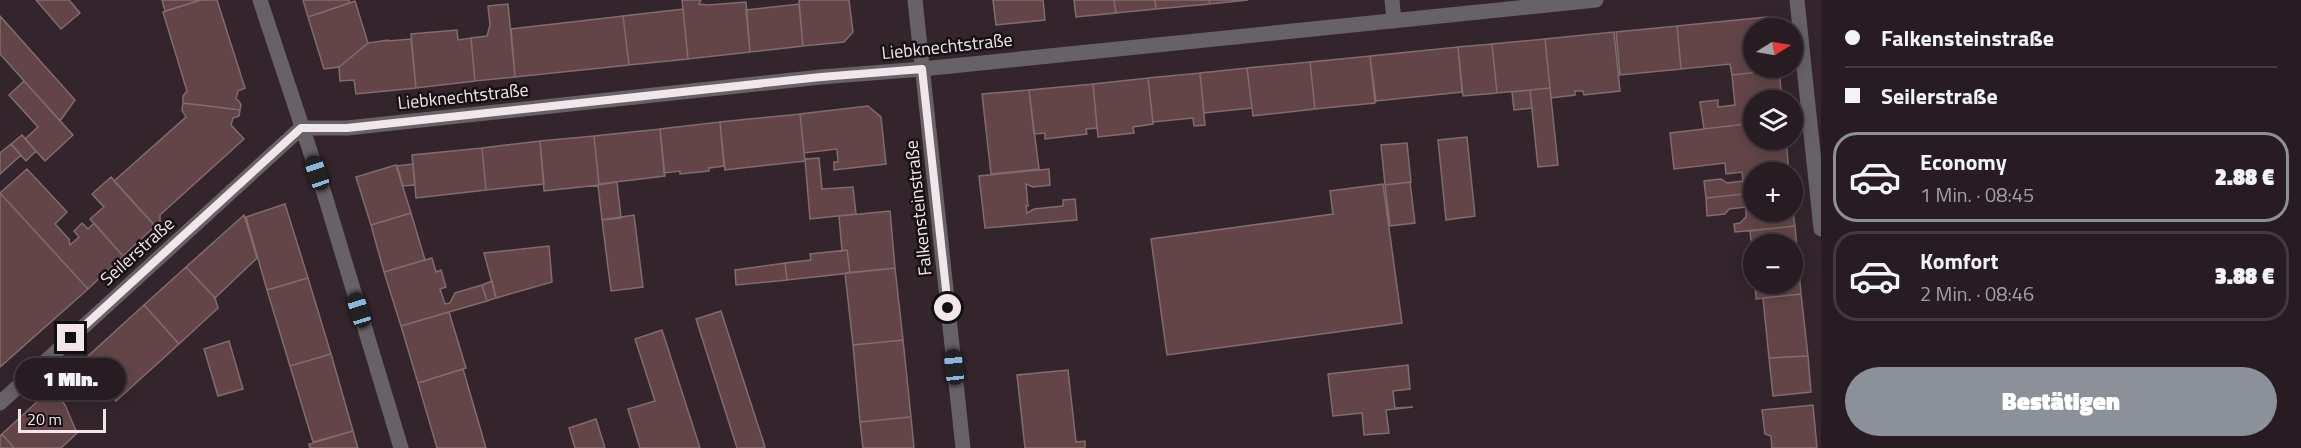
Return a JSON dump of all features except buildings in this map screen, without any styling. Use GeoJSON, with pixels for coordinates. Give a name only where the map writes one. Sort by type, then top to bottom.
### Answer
{"type":"FeatureCollection","features":[{"type":"Feature","properties":{"kind":"street"},"geometry":{"type":"LineString","coordinates":[[260,0],[325,196],[401,448]]}},
{"type":"Feature","properties":{"kind":"street","name":"Falkensteinstraße"},"geometry":{"type":"LineString","coordinates":[[915,0],[963,448]]}},
{"type":"Feature","properties":{"kind":"street"},"geometry":{"type":"LineString","coordinates":[[1392,0],[1394,21]]}},
{"type":"Feature","properties":{"kind":"street","name":"Liebknechtstraße"},"geometry":{"type":"LineString","coordinates":[[301,128],[347,128],[1596,0]]}},
{"type":"Feature","properties":{"kind":"street"},"geometry":{"type":"LineString","coordinates":[[1797,0],[1821,229]]}},
{"type":"Feature","properties":{"kind":"street","name":"Seilerstraße"},"geometry":{"type":"LineString","coordinates":[[0,403],[301,128]]}},
{"type":"Feature","properties":{"kind":"route"},"geometry":{"type":"LineString","coordinates":[[71,338],[301,128],[347,128],[821,77],[922,69],[948,308]]}}]}
